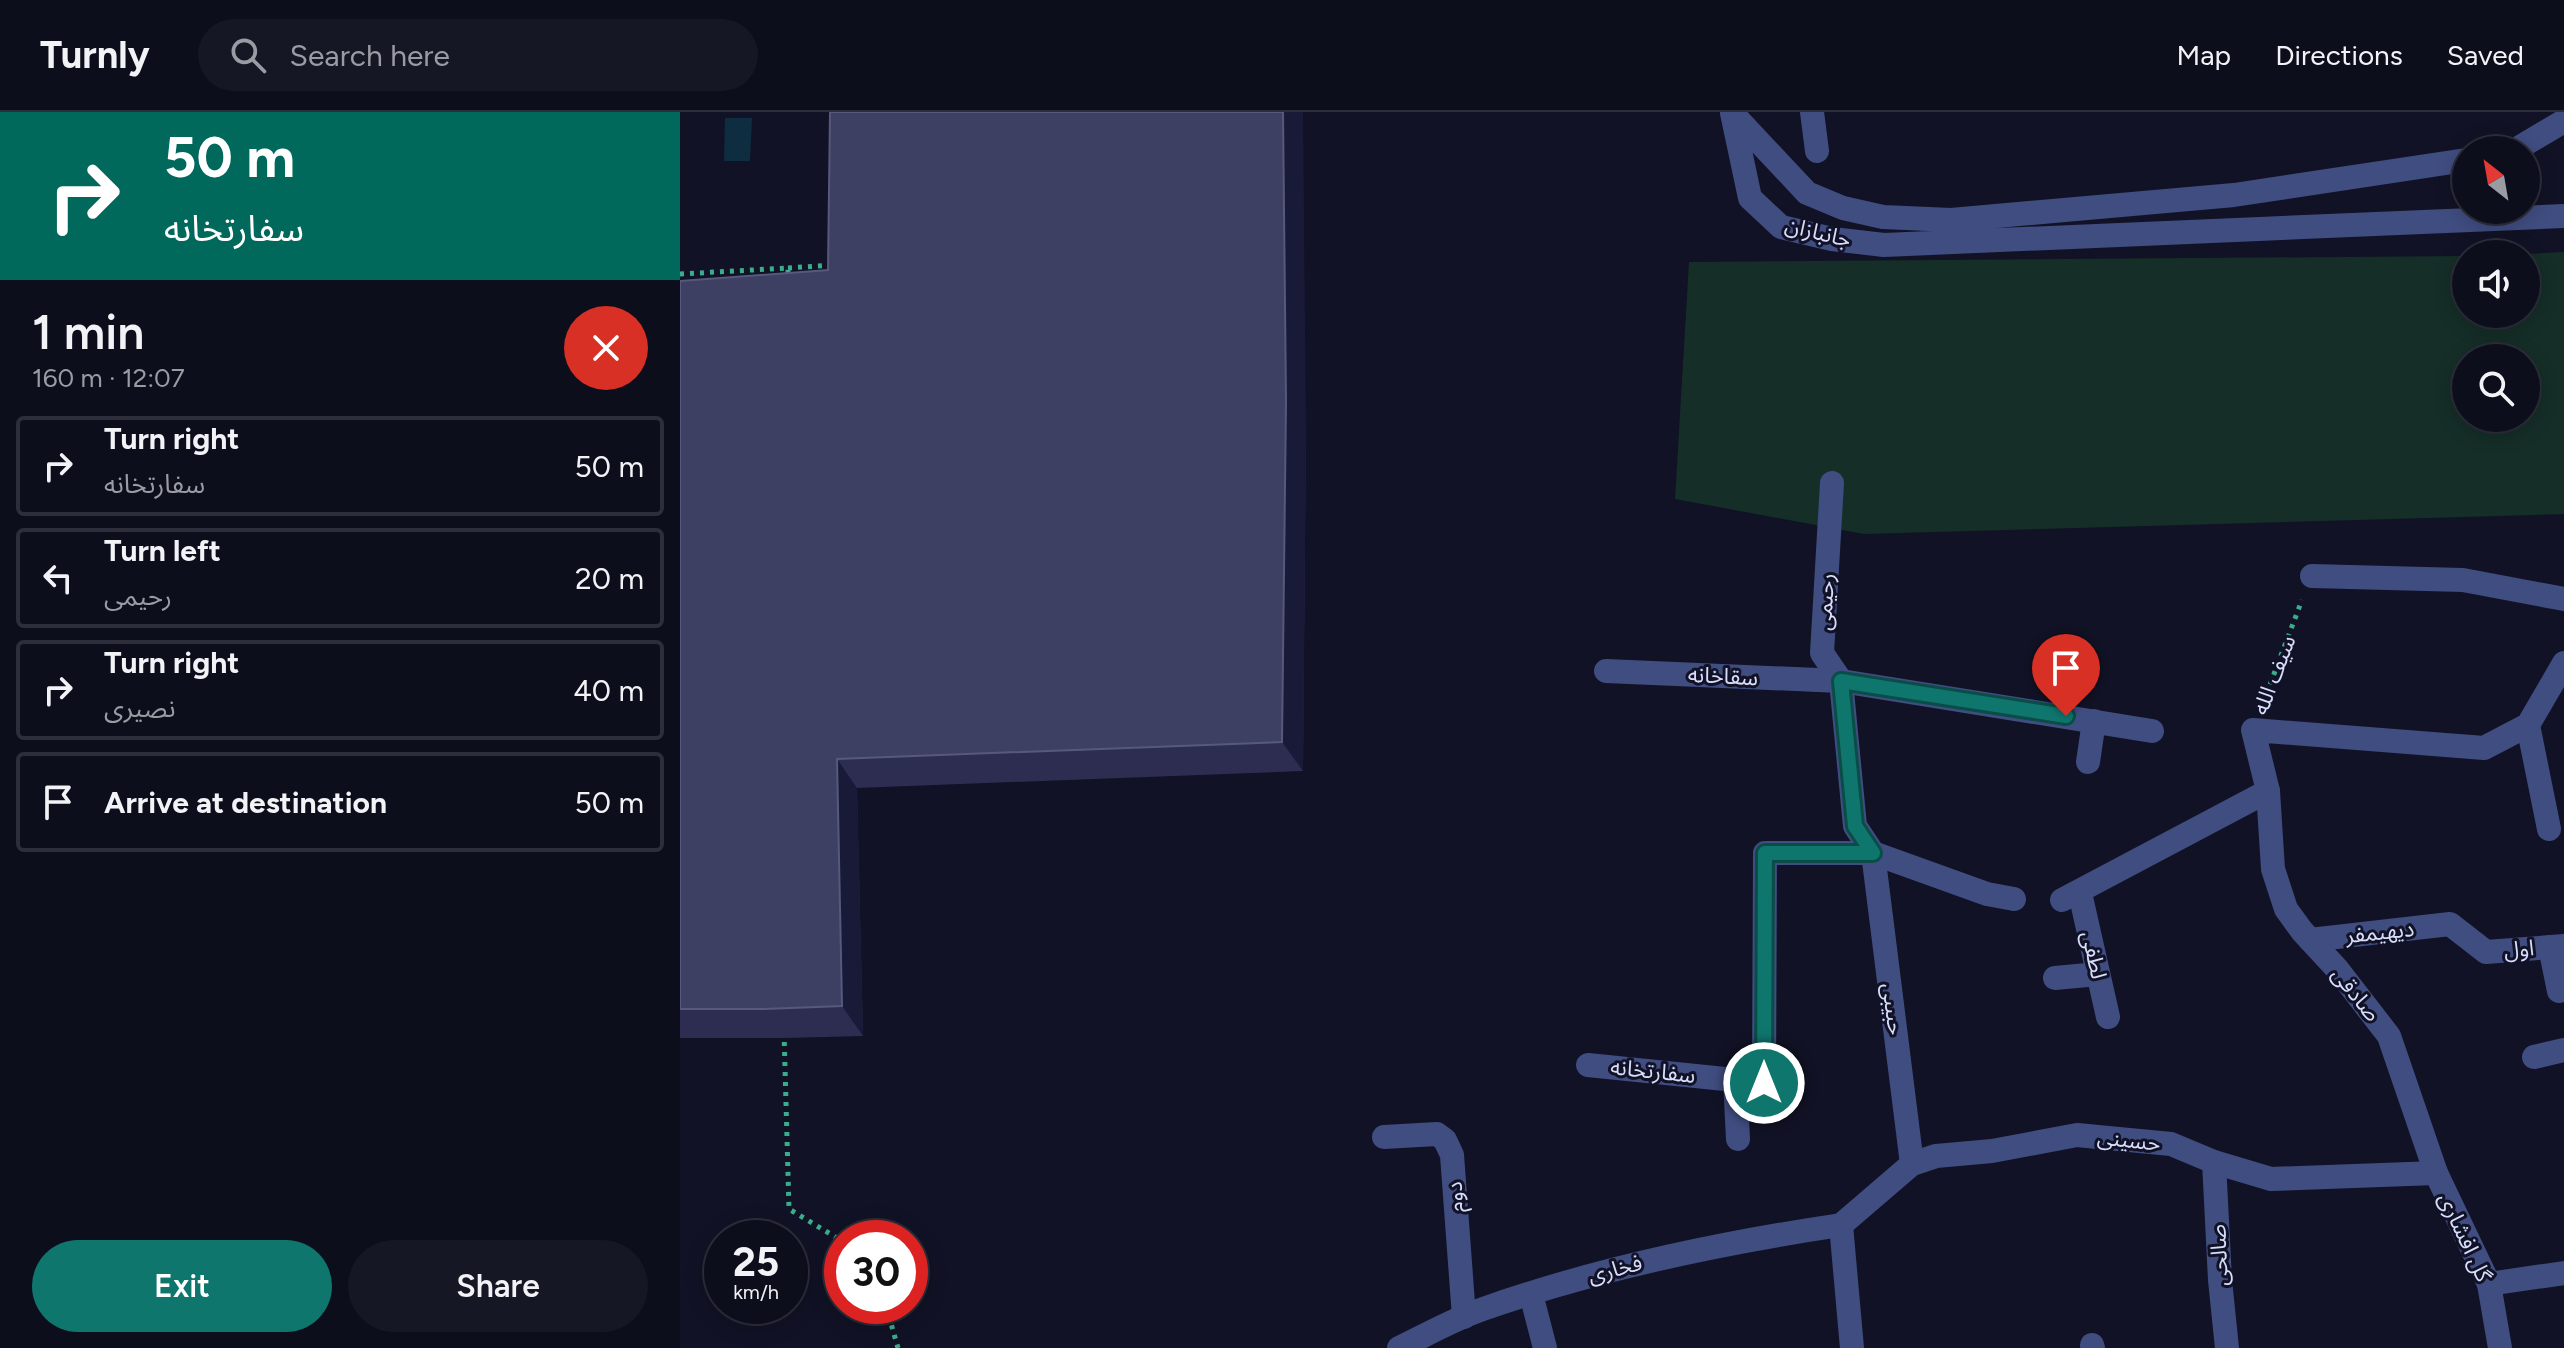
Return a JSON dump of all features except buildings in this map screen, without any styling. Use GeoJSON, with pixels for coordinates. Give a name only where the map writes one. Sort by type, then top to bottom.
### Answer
{"type":"FeatureCollection","features":[{"type":"Feature","properties":{"kind":"street"},"geometry":{"type":"LineString","coordinates":[[1812,112],[1817,151]]}},
{"type":"Feature","properties":{"kind":"street","name":"جانبازان"},"geometry":{"type":"LineString","coordinates":[[1732,113],[1807,193],[1843,208],[1883,217],[1951,220],[2234,195],[2452,162]]}},
{"type":"Feature","properties":{"kind":"street","name":"جانبازان"},"geometry":{"type":"LineString","coordinates":[[1732,113],[1750,198],[1781,227],[1832,239],[1884,245],[2564,216]]}},
{"type":"Feature","properties":{"kind":"street"},"geometry":{"type":"LineString","coordinates":[[2539,136],[2564,121]]}},
{"type":"Feature","properties":{"kind":"street","name":"رحیمی"},"geometry":{"type":"LineString","coordinates":[[1832,483],[1822,653],[1841,681],[1855,826],[1873,853]]}},
{"type":"Feature","properties":{"kind":"street"},"geometry":{"type":"LineString","coordinates":[[2312,576],[2463,580],[2564,599]]}},
{"type":"Feature","properties":{"kind":"street"},"geometry":{"type":"LineString","coordinates":[[2253,730],[2484,748],[2528,725],[2564,663]]}},
{"type":"Feature","properties":{"kind":"street","name":"سقاخانه"},"geometry":{"type":"LineString","coordinates":[[1606,671],[1841,681],[2152,731]]}},
{"type":"Feature","properties":{"kind":"street"},"geometry":{"type":"LineString","coordinates":[[2088,762],[2094,721]]}},
{"type":"Feature","properties":{"kind":"street"},"geometry":{"type":"LineString","coordinates":[[2528,725],[2549,829]]}},
{"type":"Feature","properties":{"kind":"street","name":"سیف الله"},"geometry":{"type":"LineString","coordinates":[[2253,730],[2268,791],[2270,824]]}},
{"type":"Feature","properties":{"kind":"street","name":"لطفی"},"geometry":{"type":"LineString","coordinates":[[2108,1017],[2098,974],[2071,896],[2268,791]]}},
{"type":"Feature","properties":{"kind":"street","name":"صادقی"},"geometry":{"type":"LineString","coordinates":[[2270,824],[2273,869],[2286,909],[2389,1036],[2436,1173]]}},
{"type":"Feature","properties":{"kind":"street","name":"سفارتخانه"},"geometry":{"type":"LineString","coordinates":[[1588,1065],[1764,1083],[1765,853],[1873,853]]}},
{"type":"Feature","properties":{"kind":"street"},"geometry":{"type":"LineString","coordinates":[[1873,853],[1987,894],[2014,899]]}},
{"type":"Feature","properties":{"kind":"street","name":"حبیبی"},"geometry":{"type":"LineString","coordinates":[[1873,853],[1912,1164]]}},
{"type":"Feature","properties":{"kind":"street","name":"دیهیمفر"},"geometry":{"type":"LineString","coordinates":[[2310,940],[2450,924]]}},
{"type":"Feature","properties":{"kind":"street","name":"اول"},"geometry":{"type":"LineString","coordinates":[[2450,924],[2486,952],[2557,946],[2559,991]]}},
{"type":"Feature","properties":{"kind":"street"},"geometry":{"type":"LineString","coordinates":[[2055,978],[2098,974]]}},
{"type":"Feature","properties":{"kind":"street"},"geometry":{"type":"LineString","coordinates":[[2534,1057],[2564,1050]]}},
{"type":"Feature","properties":{"kind":"street"},"geometry":{"type":"LineString","coordinates":[[1735,1080],[1738,1139]]}},
{"type":"Feature","properties":{"kind":"street","name":"دوم"},"geometry":{"type":"LineString","coordinates":[[1384,1137],[1437,1134],[1445,1140],[1452,1155],[1464,1317]]}},
{"type":"Feature","properties":{"kind":"street","name":"حسینی"},"geometry":{"type":"LineString","coordinates":[[1841,1225],[1912,1164],[1936,1156],[1992,1151],[2077,1135],[2171,1144],[2214,1162],[2271,1179],[2436,1173]]}},
{"type":"Feature","properties":{"kind":"street","name":"صالحی"},"geometry":{"type":"LineString","coordinates":[[2214,1162],[2227,1348]]}},
{"type":"Feature","properties":{"kind":"street","name":"گل افشاری"},"geometry":{"type":"LineString","coordinates":[[2436,1173],[2489,1284],[2500,1348]]}},
{"type":"Feature","properties":{"kind":"street"},"geometry":{"type":"LineString","coordinates":[[1841,1225],[1852,1348]]}},
{"type":"Feature","properties":{"kind":"street","name":"فخاری"},"geometry":{"type":"LineString","coordinates":[[1399,1348],[1480,1310],[1596,1274],[1692,1250],[1841,1225]]}},
{"type":"Feature","properties":{"kind":"street"},"geometry":{"type":"LineString","coordinates":[[2489,1284],[2564,1273]]}},
{"type":"Feature","properties":{"kind":"street"},"geometry":{"type":"LineString","coordinates":[[1531,1294],[1545,1348]]}},
{"type":"Feature","properties":{"kind":"path"},"geometry":{"type":"LineString","coordinates":[[680,274],[835,265]]}},
{"type":"Feature","properties":{"kind":"path"},"geometry":{"type":"LineString","coordinates":[[788,268],[788,284]]}},
{"type":"Feature","properties":{"kind":"path","name":"سیف الله"},"geometry":{"type":"LineString","coordinates":[[2253,730],[2312,576]]}},
{"type":"Feature","properties":{"kind":"path"},"geometry":{"type":"LineString","coordinates":[[784,1023],[789,1209],[824,1230]]}},
{"type":"Feature","properties":{"kind":"path"},"geometry":{"type":"LineString","coordinates":[[891,1324],[898,1348]]}},
{"type":"Feature","properties":{"kind":"green space"},"geometry":{"type":"Polygon","coordinates":[[[2564,252],[2564,514],[1864,534],[1675,499],[1689,262],[2452,256],[2452,328],[2540,328],[2540,253],[2564,252]]]}},
{"type":"Feature","properties":{"kind":"water"},"geometry":{"type":"Polygon","coordinates":[[[725,118],[752,118],[750,161],[724,161],[725,118]]]}},
{"type":"Feature","properties":{"kind":"route"},"geometry":{"type":"LineString","coordinates":[[1764,1083],[1765,853],[1873,853],[1855,826],[1841,681],[2066,716]]}}]}
